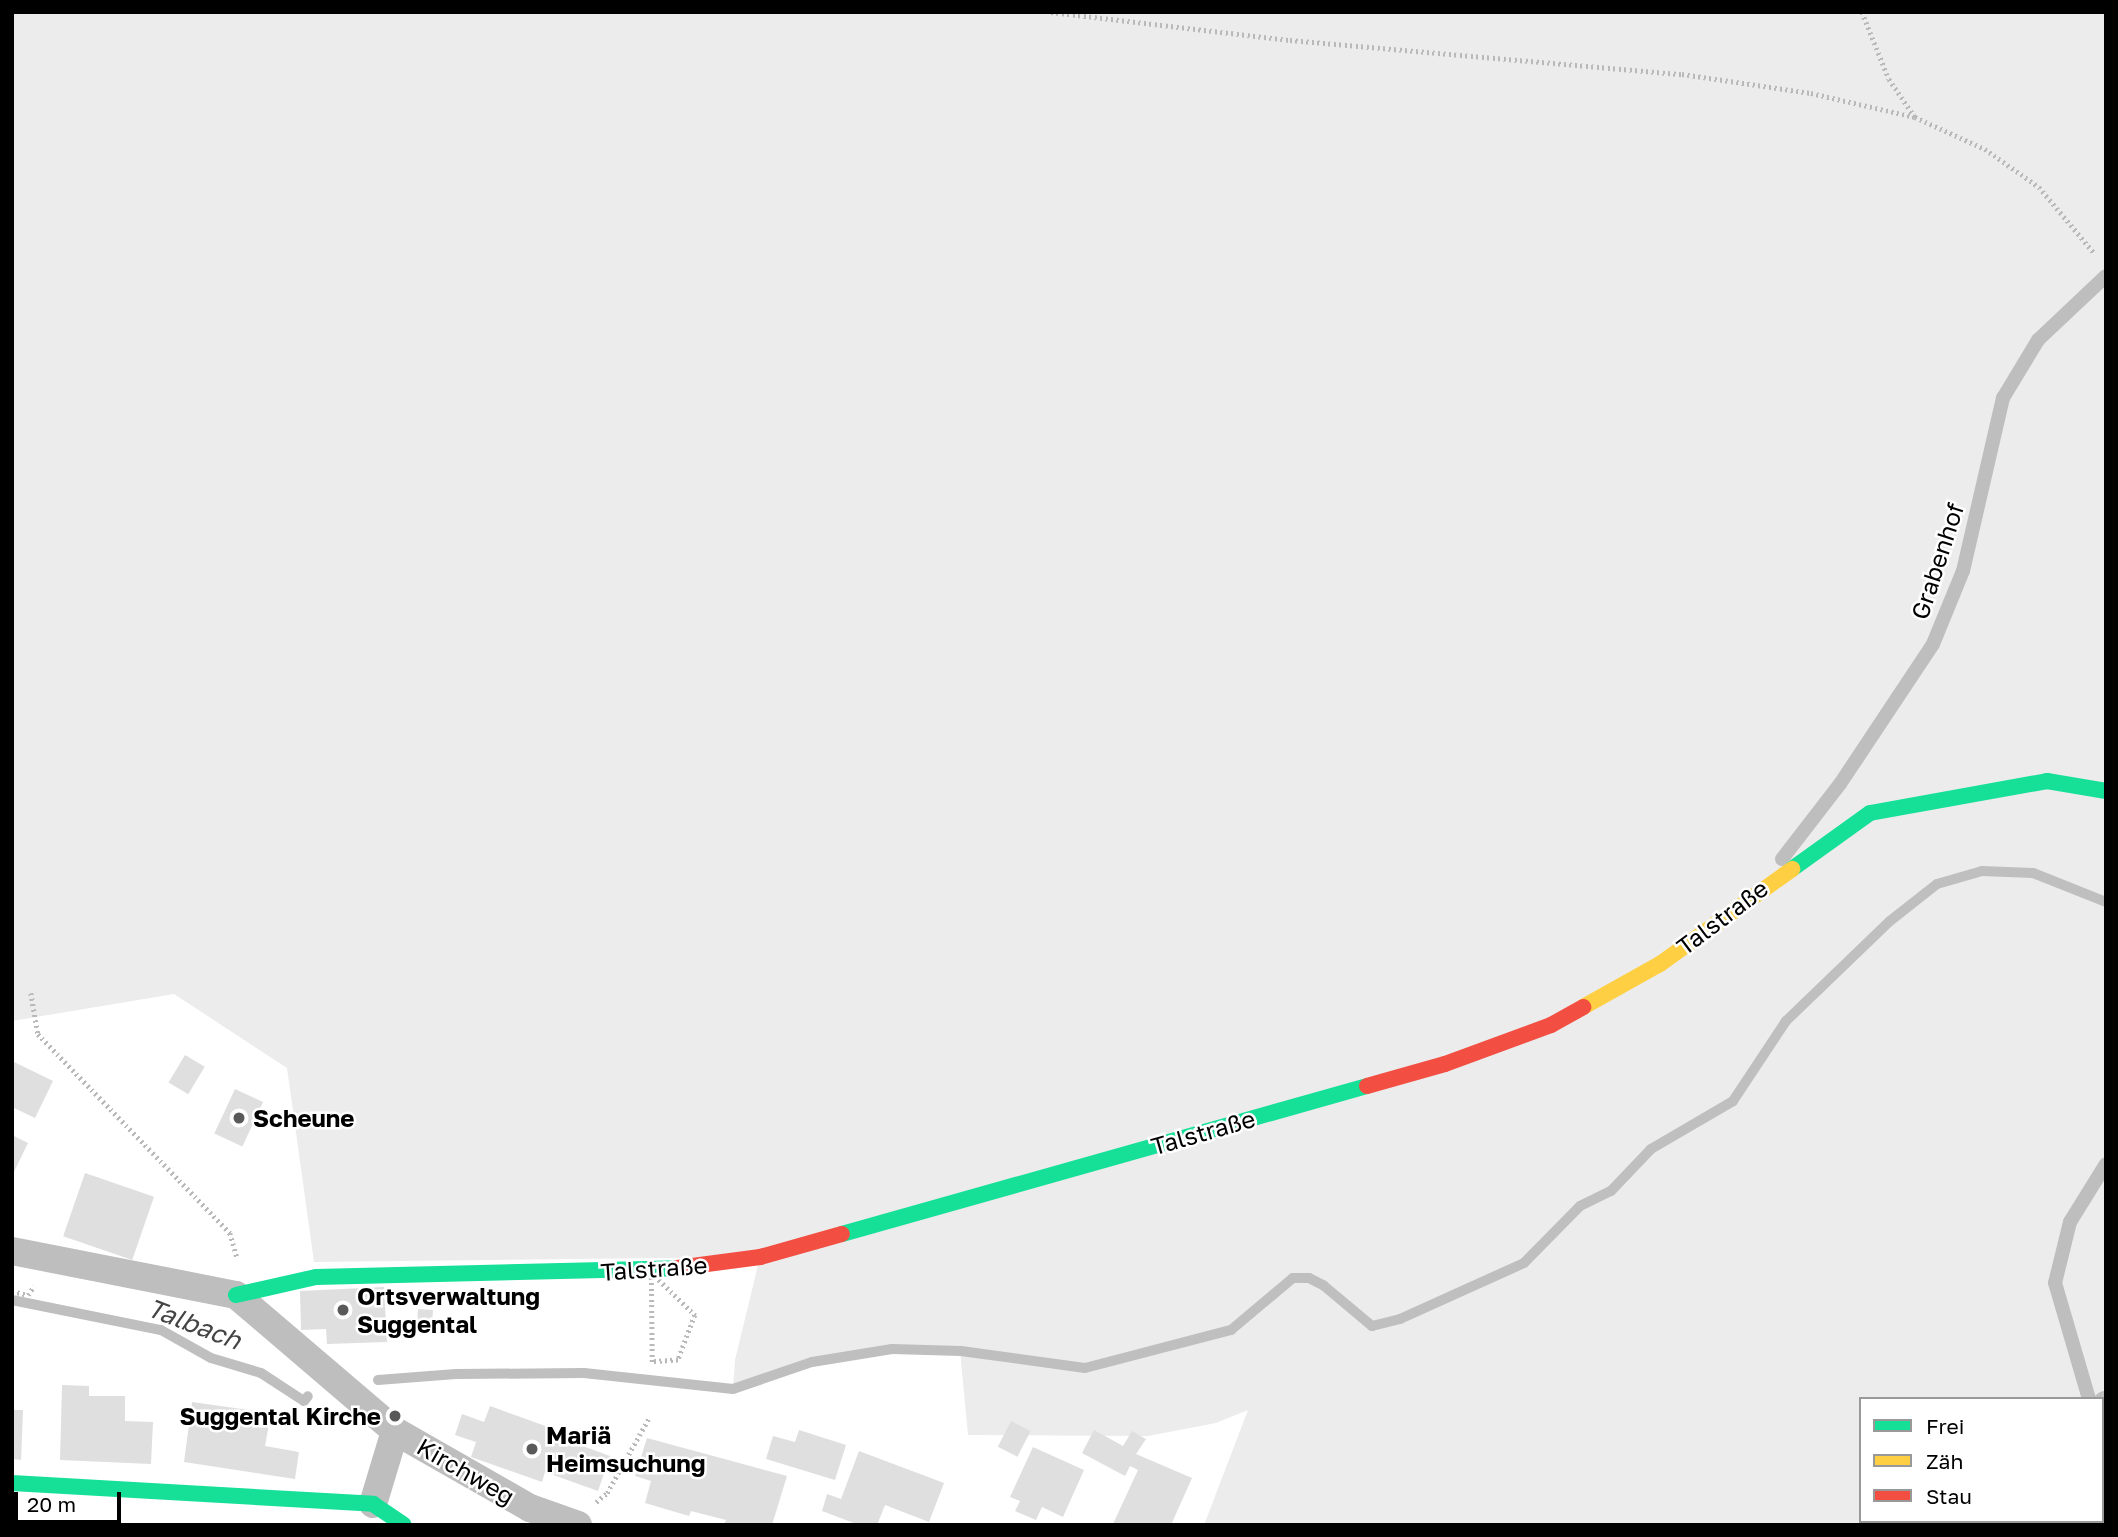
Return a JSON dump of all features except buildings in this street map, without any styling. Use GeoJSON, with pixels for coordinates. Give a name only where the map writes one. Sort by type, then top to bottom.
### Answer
{"type":"FeatureCollection","features":[{"type":"Feature","properties":{"kind":"street","name":"Talstraße"},"geometry":{"type":"LineString","coordinates":[[12,1251],[241,1293],[316,1277],[651,1272],[760,1257],[1445,1064],[1551,1025],[1660,964],[1760,888],[1870,813],[2047,781],[2106,791]]}},
{"type":"Feature","properties":{"kind":"street","name":"Talstraße"},"geometry":{"type":"LineString","coordinates":[[241,1293],[393,1441]]}},
{"type":"Feature","properties":{"kind":"street"},"geometry":{"type":"LineString","coordinates":[[377,1494],[393,1441]]}},
{"type":"Feature","properties":{"kind":"street","name":"Kirchweg"},"geometry":{"type":"LineString","coordinates":[[393,1441],[530,1508],[584,1516]]}},
{"type":"Feature","properties":{"kind":"street"},"geometry":{"type":"LineString","coordinates":[[12,1483],[377,1494],[404,1525]]}},
{"type":"Feature","properties":{"kind":"lane","name":"Grabenhof"},"geometry":{"type":"LineString","coordinates":[[1760,888],[1840,784],[1933,644],[1963,571],[2003,398],[2038,340],[2106,276]]}},
{"type":"Feature","properties":{"kind":"lane"},"geometry":{"type":"LineString","coordinates":[[2088,1397],[2055,1283],[2070,1222],[2106,1164]]}},
{"type":"Feature","properties":{"kind":"path"},"geometry":{"type":"LineString","coordinates":[[1051,12],[1290,40],[1682,74],[1811,93],[1915,117],[1984,149],[2039,187],[2099,260]]}},
{"type":"Feature","properties":{"kind":"path"},"geometry":{"type":"LineString","coordinates":[[1863,12],[1889,79],[1915,117]]}},
{"type":"Feature","properties":{"kind":"path"},"geometry":{"type":"LineString","coordinates":[[31,993],[38,1034],[230,1233],[241,1293]]}},
{"type":"Feature","properties":{"kind":"path"},"geometry":{"type":"LineString","coordinates":[[651,1272],[695,1315],[678,1360],[652,1362],[652,1349]]}},
{"type":"Feature","properties":{"kind":"path"},"geometry":{"type":"LineString","coordinates":[[12,1291],[28,1295],[37,1280]]}},
{"type":"Feature","properties":{"kind":"path"},"geometry":{"type":"LineString","coordinates":[[584,1516],[607,1493],[649,1418]]}},
{"type":"Feature","properties":{"kind":"shaded area"},"geometry":{"type":"Polygon","coordinates":[[[12,12],[2106,12],[2106,1420],[2104,1397],[1859,1397],[1859,1523],[2022,1523],[2021,1525],[1204,1525],[1248,1410],[1216,1423],[1148,1436],[968,1435],[960,1351],[854,1353],[733,1389],[735,1360],[760,1257],[314,1262],[287,1068],[174,994],[12,1021],[12,12]]]}},
{"type":"Feature","properties":{"kind":"waterway"},"geometry":{"type":"LineString","coordinates":[[378,1380],[456,1374],[584,1373],[733,1389],[812,1362],[892,1349],[961,1351],[1085,1368],[1231,1330],[1293,1278],[1309,1278],[1323,1285],[1372,1326],[1400,1319],[1524,1263],[1580,1206],[1611,1191],[1651,1149],[1733,1101],[1786,1021],[1890,921],[1937,884],[1982,871],[2033,873],[2106,902]]}},
{"type":"Feature","properties":{"kind":"waterway","name":"Talbach"},"geometry":{"type":"LineString","coordinates":[[12,1300],[161,1330],[211,1358],[261,1373],[304,1401],[308,1396]]}},
{"type":"Feature","properties":{"kind":"traffic: fast"},"geometry":{"type":"LineString","coordinates":[[1792,869],[1870,813],[2047,781],[2106,791]]}},
{"type":"Feature","properties":{"kind":"traffic: fast"},"geometry":{"type":"LineString","coordinates":[[842,1234],[1367,1086]]}},
{"type":"Feature","properties":{"kind":"traffic: fast"},"geometry":{"type":"LineString","coordinates":[[236,1295],[316,1277],[677,1268]]}},
{"type":"Feature","properties":{"kind":"traffic: fast"},"geometry":{"type":"LineString","coordinates":[[12,1483],[373,1504],[404,1525]]}},
{"type":"Feature","properties":{"kind":"traffic: slow"},"geometry":{"type":"LineString","coordinates":[[1583,1007],[1660,964],[1792,869]]}},
{"type":"Feature","properties":{"kind":"traffic: jam"},"geometry":{"type":"LineString","coordinates":[[1367,1086],[1445,1064],[1551,1025],[1583,1007]]}},
{"type":"Feature","properties":{"kind":"traffic: jam"},"geometry":{"type":"LineString","coordinates":[[677,1268],[760,1257],[842,1234]]}},
{"type":"Feature","properties":{"kind":"place","name":"Scheune"},"geometry":{"type":"Point","coordinates":[239,1118]}},
{"type":"Feature","properties":{"kind":"place","name":"Ortsverwaltung Suggental"},"geometry":{"type":"Point","coordinates":[343,1310]}},
{"type":"Feature","properties":{"kind":"place","name":"Suggental Kirche"},"geometry":{"type":"Point","coordinates":[395,1416]}},
{"type":"Feature","properties":{"kind":"place","name":"Mariä Heimsuchung"},"geometry":{"type":"Point","coordinates":[532,1449]}}]}
